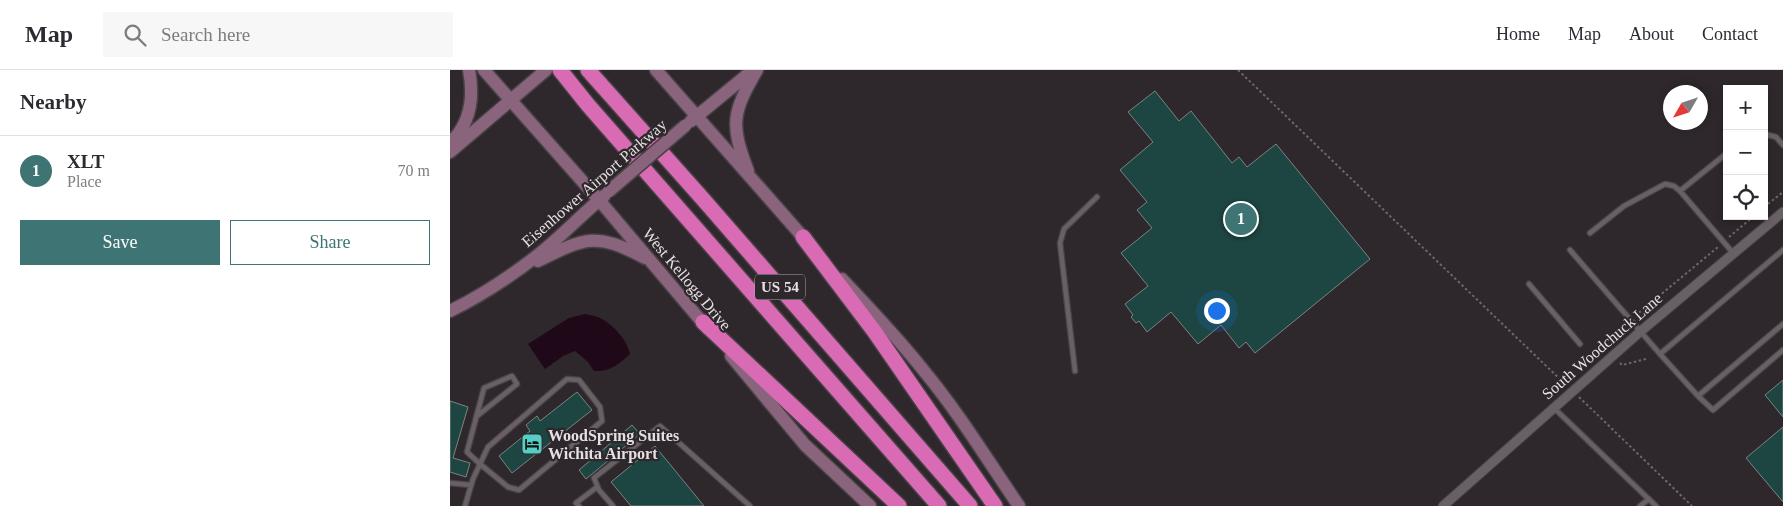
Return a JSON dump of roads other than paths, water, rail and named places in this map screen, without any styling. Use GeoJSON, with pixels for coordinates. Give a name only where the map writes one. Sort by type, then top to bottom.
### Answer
{"type":"FeatureCollection","features":[{"type":"Feature","properties":{"kind":"highway","name":"US 54"},"geometry":{"type":"LineString","coordinates":[[560,70],[588,105],[939,506]]}},
{"type":"Feature","properties":{"kind":"highway","name":"US 54"},"geometry":{"type":"LineString","coordinates":[[588,70],[970,506]]}},
{"type":"Feature","properties":{"kind":"highway"},"geometry":{"type":"LineString","coordinates":[[802,237],[874,332],[995,506]]}},
{"type":"Feature","properties":{"kind":"highway"},"geometry":{"type":"LineString","coordinates":[[703,322],[899,506]]}},
{"type":"Feature","properties":{"kind":"main road"},"geometry":{"type":"LineString","coordinates":[[450,143],[466,120],[471,106],[472,91],[469,70]]}},
{"type":"Feature","properties":{"kind":"main road","name":"West Kellogg Drive"},"geometry":{"type":"LineString","coordinates":[[484,70],[510,100],[604,196],[651,262],[806,445],[834,474],[870,506]]}},
{"type":"Feature","properties":{"kind":"main road"},"geometry":{"type":"LineString","coordinates":[[450,152],[546,70]]}},
{"type":"Feature","properties":{"kind":"main road"},"geometry":{"type":"LineString","coordinates":[[656,70],[802,237],[889,329],[925,371],[958,415],[1019,506]]}},
{"type":"Feature","properties":{"kind":"main road","name":"Eisenhower Airport Parkway"},"geometry":{"type":"LineString","coordinates":[[450,311],[514,273],[538,255],[696,116],[752,70]]}},
{"type":"Feature","properties":{"kind":"main road"},"geometry":{"type":"LineString","coordinates":[[750,178],[738,146],[735,130],[736,114],[740,101],[757,70]]}},
{"type":"Feature","properties":{"kind":"main road"},"geometry":{"type":"LineString","coordinates":[[514,273],[569,245],[582,241],[598,240],[622,246],[651,262]]}},
{"type":"Feature","properties":{"kind":"street","name":"South Woodchuck Lane"},"geometry":{"type":"LineString","coordinates":[[1444,506],[1641,331],[1783,212]]}},
{"type":"Feature","properties":{"kind":"lane"},"geometry":{"type":"LineString","coordinates":[[1768,135],[1776,137],[1783,145]]}},
{"type":"Feature","properties":{"kind":"lane"},"geometry":{"type":"LineString","coordinates":[[1680,191],[1723,156]]}},
{"type":"Feature","properties":{"kind":"lane"},"geometry":{"type":"LineString","coordinates":[[1590,233],[1624,206],[1665,184],[1674,186],[1680,191],[1734,254]]}},
{"type":"Feature","properties":{"kind":"lane"},"geometry":{"type":"LineString","coordinates":[[1075,371],[1060,243],[1064,229],[1098,197]]}},
{"type":"Feature","properties":{"kind":"lane"},"geometry":{"type":"LineString","coordinates":[[1570,250],[1630,321],[1713,410],[1783,350]]}},
{"type":"Feature","properties":{"kind":"lane"},"geometry":{"type":"LineString","coordinates":[[1660,354],[1783,250]]}},
{"type":"Feature","properties":{"kind":"lane"},"geometry":{"type":"LineString","coordinates":[[1530,284],[1580,344]]}},
{"type":"Feature","properties":{"kind":"lane"},"geometry":{"type":"LineString","coordinates":[[1698,396],[1783,324]]}},
{"type":"Feature","properties":{"kind":"lane"},"geometry":{"type":"LineString","coordinates":[[465,506],[471,485],[480,464],[488,447],[567,379],[579,380],[600,407],[602,421],[519,490],[508,487],[480,464],[467,452],[484,388],[512,376],[517,384],[477,416]]}},
{"type":"Feature","properties":{"kind":"lane"},"geometry":{"type":"LineString","coordinates":[[1554,408],[1656,506]]}},
{"type":"Feature","properties":{"kind":"lane"},"geometry":{"type":"LineString","coordinates":[[613,506],[594,478],[660,426],[750,506]]}},
{"type":"Feature","properties":{"kind":"lane"},"geometry":{"type":"LineString","coordinates":[[450,483],[471,485]]}},
{"type":"Feature","properties":{"kind":"lane"},"geometry":{"type":"LineString","coordinates":[[579,506],[576,503],[598,486]]}},
{"type":"Feature","properties":{"kind":"lane"},"geometry":{"type":"LineString","coordinates":[[1640,506],[1648,499]]}},
{"type":"Feature","properties":{"kind":"place","name":"XLT"},"geometry":{"type":"Point","coordinates":[1241,219]}},
{"type":"Feature","properties":{"kind":"place","name":"WoodSpring Suites Wichita Airport"},"geometry":{"type":"Point","coordinates":[532,444]}}]}
